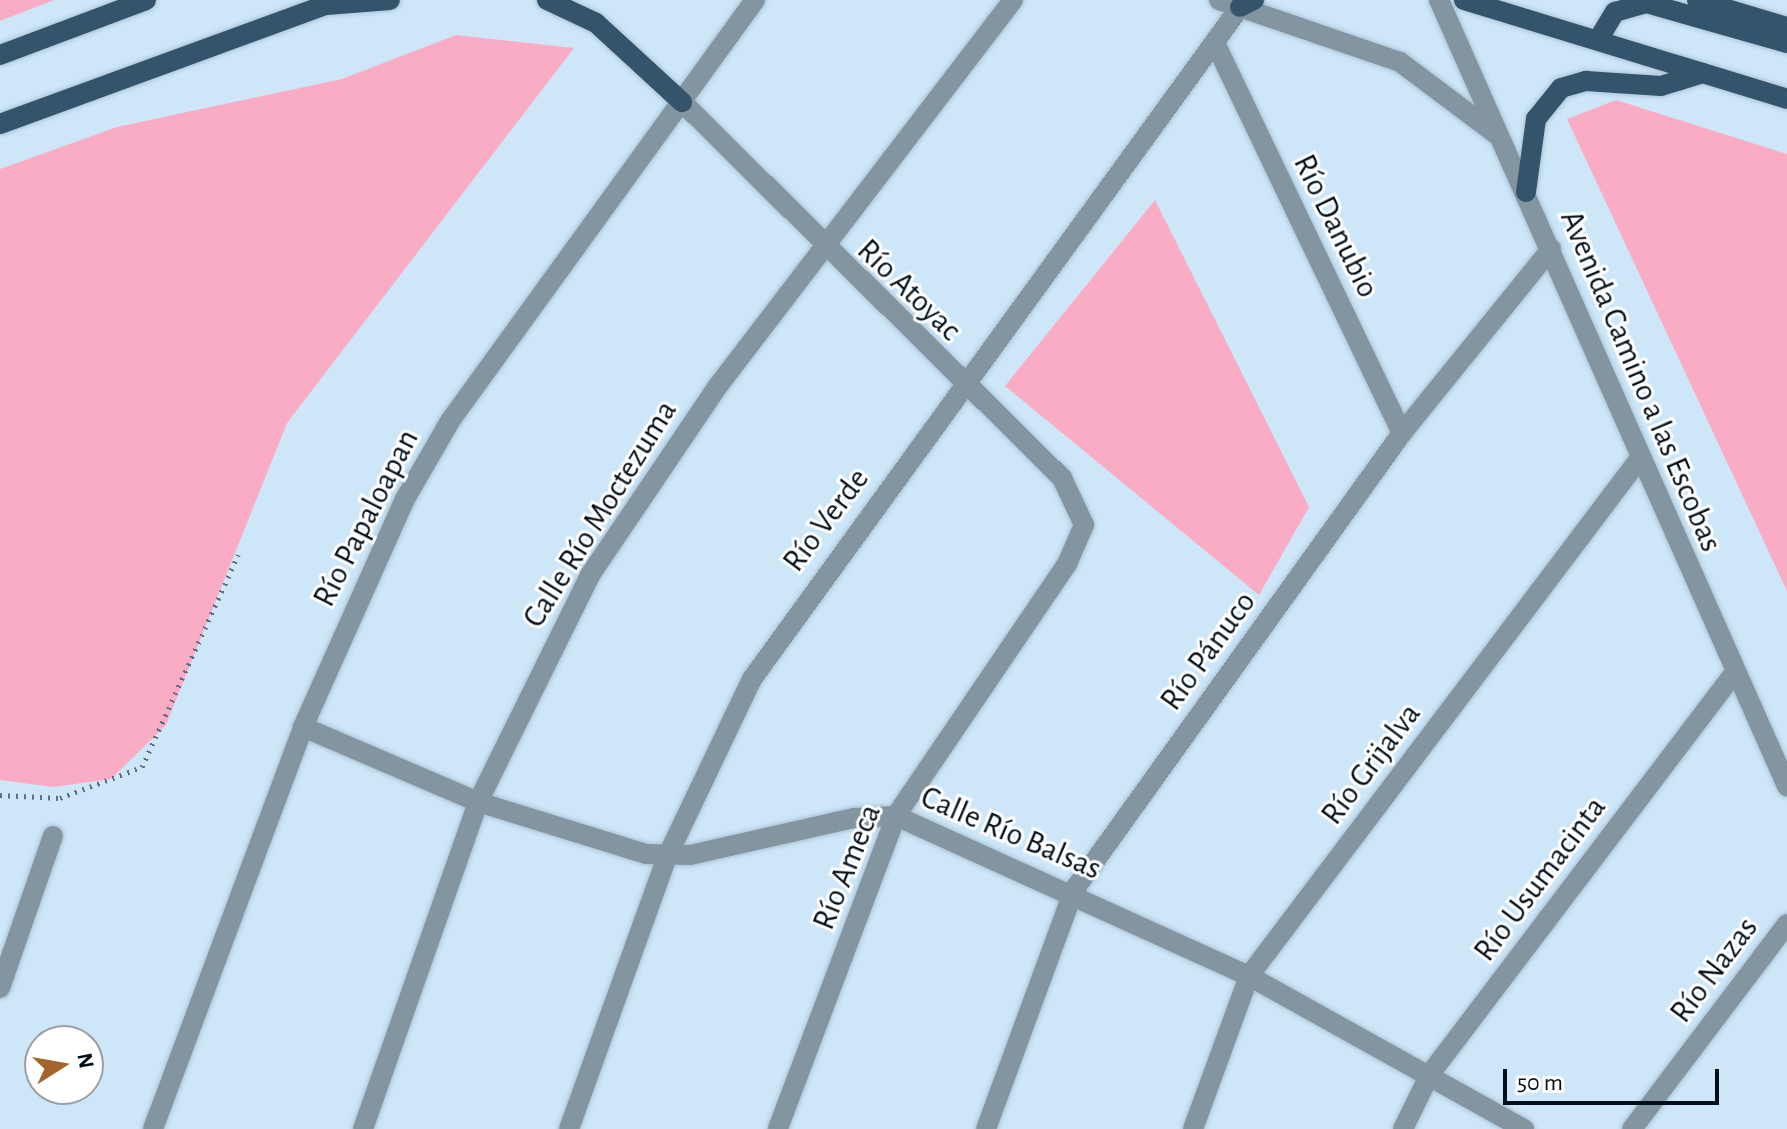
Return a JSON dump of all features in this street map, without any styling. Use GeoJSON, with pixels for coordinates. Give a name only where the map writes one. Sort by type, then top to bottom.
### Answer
{"type":"FeatureCollection","features":[{"type":"Feature","properties":{"kind":"main road"},"geometry":{"type":"LineString","coordinates":[[0,55],[146,0]]}},
{"type":"Feature","properties":{"kind":"main road"},"geometry":{"type":"LineString","coordinates":[[0,124],[331,3],[390,0]]}},
{"type":"Feature","properties":{"kind":"main road"},"geometry":{"type":"LineString","coordinates":[[547,0],[596,23],[682,102]]}},
{"type":"Feature","properties":{"kind":"main road"},"geometry":{"type":"LineString","coordinates":[[1464,0],[1787,99]]}},
{"type":"Feature","properties":{"kind":"main road"},"geometry":{"type":"LineString","coordinates":[[1697,0],[1787,27]]}},
{"type":"Feature","properties":{"kind":"main road"},"geometry":{"type":"LineString","coordinates":[[1598,40],[1615,12],[1646,3],[1787,43]]}},
{"type":"Feature","properties":{"kind":"main road"},"geometry":{"type":"LineString","coordinates":[[1526,192],[1536,119],[1561,88],[1586,81],[1661,86],[1703,73]]}},
{"type":"Feature","properties":{"kind":"street","name":"Río Papaloapan"},"geometry":{"type":"LineString","coordinates":[[153,1129],[303,727],[368,571],[450,421],[755,0]]}},
{"type":"Feature","properties":{"kind":"street","name":"Calle Río Moctezuma"},"geometry":{"type":"LineString","coordinates":[[363,1129],[478,802],[590,575],[823,248],[1013,0]]}},
{"type":"Feature","properties":{"kind":"street"},"geometry":{"type":"LineString","coordinates":[[1219,0],[1247,4],[1400,62],[1502,139]]}},
{"type":"Feature","properties":{"kind":"street","name":"Avenida Camino a las Escobas"},"geometry":{"type":"LineString","coordinates":[[1439,0],[1787,786]]}},
{"type":"Feature","properties":{"kind":"street","name":"Río Verde"},"geometry":{"type":"LineString","coordinates":[[569,1129],[667,857],[752,679],[1247,4]]}},
{"type":"Feature","properties":{"kind":"street","name":"Río Danubio"},"geometry":{"type":"LineString","coordinates":[[1216,45],[1402,433]]}},
{"type":"Feature","properties":{"kind":"street","name":"Río Atoyac"},"geometry":{"type":"LineString","coordinates":[[682,102],[823,248],[1062,478],[1084,525]]}},
{"type":"Feature","properties":{"kind":"street","name":"Río Pánuco"},"geometry":{"type":"LineString","coordinates":[[986,1129],[1074,890],[1402,433],[1551,249]]}},
{"type":"Feature","properties":{"kind":"street","name":"Río Grijalva"},"geometry":{"type":"LineString","coordinates":[[1193,1129],[1249,976],[1640,458]]}},
{"type":"Feature","properties":{"kind":"street","name":"Río Ameca"},"geometry":{"type":"LineString","coordinates":[[778,1129],[896,816],[1067,564],[1084,525]]}},
{"type":"Feature","properties":{"kind":"street","name":"Río Usumacinta"},"geometry":{"type":"LineString","coordinates":[[1403,1129],[1430,1074],[1735,672]]}},
{"type":"Feature","properties":{"kind":"street","name":"Calle Río Balsas"},"geometry":{"type":"LineString","coordinates":[[303,727],[478,802],[667,857],[854,818],[896,816],[1074,890],[1249,976],[1524,1129]]}},
{"type":"Feature","properties":{"kind":"street"},"geometry":{"type":"LineString","coordinates":[[0,988],[53,836]]}},
{"type":"Feature","properties":{"kind":"street","name":"Río Nazas"},"geometry":{"type":"LineString","coordinates":[[1632,1129],[1787,924]]}},
{"type":"Feature","properties":{"kind":"path"},"geometry":{"type":"LineString","coordinates":[[0,795],[60,798],[142,767],[238,555]]}},
{"type":"Feature","properties":{"kind":"shaded area"},"geometry":{"type":"Polygon","coordinates":[[[0,0],[54,0],[0,21],[0,0]]]}},
{"type":"Feature","properties":{"kind":"shaded area"},"geometry":{"type":"Polygon","coordinates":[[[456,35],[574,48],[287,423],[166,725],[111,779],[53,787],[0,780],[0,169],[117,127],[342,79],[456,35]]]}},
{"type":"Feature","properties":{"kind":"shaded area"},"geometry":{"type":"Polygon","coordinates":[[[1616,100],[1787,154],[1787,591],[1567,119],[1616,100]]]}},
{"type":"Feature","properties":{"kind":"shaded area"},"geometry":{"type":"Polygon","coordinates":[[[1155,200],[1309,507],[1259,595],[1005,386],[1155,200]]]}}]}
